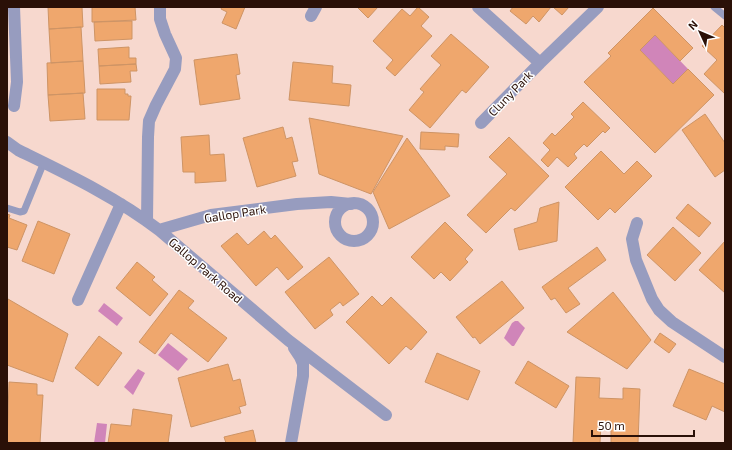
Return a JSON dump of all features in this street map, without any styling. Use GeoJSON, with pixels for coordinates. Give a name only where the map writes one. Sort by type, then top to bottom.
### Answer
{"type":"FeatureCollection","features":[{"type":"Feature","properties":{"kind":"street"},"geometry":{"type":"LineString","coordinates":[[14,7],[17,82],[14,106]]}},
{"type":"Feature","properties":{"kind":"street"},"geometry":{"type":"LineString","coordinates":[[147,221],[149,122],[156,105],[175,69],[176,58],[160,19],[160,7]]}},
{"type":"Feature","properties":{"kind":"street","name":"Cluny Park"},"geometry":{"type":"LineString","coordinates":[[478,7],[540,63]]}},
{"type":"Feature","properties":{"kind":"street","name":"Cluny Park"},"geometry":{"type":"LineString","coordinates":[[481,123],[598,7]]}},
{"type":"Feature","properties":{"kind":"street","name":"Gallop Park Road"},"geometry":{"type":"LineString","coordinates":[[7,142],[12,149],[44,162],[100,191],[147,221],[288,340],[386,415]]}},
{"type":"Feature","properties":{"kind":"street","name":"Gallop Park"},"geometry":{"type":"LineString","coordinates":[[159,230],[211,215],[311,204],[331,202],[357,204],[363,206],[368,210],[371,216],[373,224],[371,231],[359,240],[350,241],[342,237],[329,213],[324,208],[311,204]]}},
{"type":"Feature","properties":{"kind":"street"},"geometry":{"type":"LineString","coordinates":[[78,300],[121,204]]}},
{"type":"Feature","properties":{"kind":"street"},"geometry":{"type":"LineString","coordinates":[[335,226],[335,218],[338,212],[343,207],[350,204]]}},
{"type":"Feature","properties":{"kind":"street"},"geometry":{"type":"LineString","coordinates":[[637,223],[632,239],[636,260],[652,299],[659,310],[672,322],[725,357]]}},
{"type":"Feature","properties":{"kind":"street","name":"Gallop Park Road"},"geometry":{"type":"LineString","coordinates":[[288,340],[300,357],[303,376],[291,443]]}},
{"type":"Feature","properties":{"kind":"lane"},"geometry":{"type":"LineString","coordinates":[[714,7],[725,16]]}},
{"type":"Feature","properties":{"kind":"lane"},"geometry":{"type":"LineString","coordinates":[[7,208],[20,212],[24,211],[44,162]]}},
{"type":"Feature","properties":{"kind":"shaded area"},"geometry":{"type":"Polygon","coordinates":[[[655,35],[688,69],[673,84],[640,50],[655,35]]]}},
{"type":"Feature","properties":{"kind":"shaded area"},"geometry":{"type":"Polygon","coordinates":[[[104,303],[123,318],[117,326],[98,311],[104,303]]]}},
{"type":"Feature","properties":{"kind":"shaded area"},"geometry":{"type":"Polygon","coordinates":[[[518,321],[525,328],[514,346],[512,346],[504,338],[512,323],[518,321]]]}},
{"type":"Feature","properties":{"kind":"shaded area"},"geometry":{"type":"Polygon","coordinates":[[[168,343],[188,359],[178,371],[158,355],[168,343]]]}},
{"type":"Feature","properties":{"kind":"shaded area"},"geometry":{"type":"Polygon","coordinates":[[[138,369],[145,373],[133,395],[124,387],[138,369]]]}},
{"type":"Feature","properties":{"kind":"shaded area"},"geometry":{"type":"Polygon","coordinates":[[[97,423],[107,424],[105,443],[94,443],[97,423]]]}},
{"type":"Feature","properties":{"kind":"building"},"geometry":{"type":"Polygon","coordinates":[[[48,7],[82,7],[83,27],[49,29],[48,7]]]}},
{"type":"Feature","properties":{"kind":"building"},"geometry":{"type":"Polygon","coordinates":[[[92,7],[135,7],[136,20],[92,22],[92,7]]]}},
{"type":"Feature","properties":{"kind":"building"},"geometry":{"type":"Polygon","coordinates":[[[222,7],[245,7],[236,29],[222,23],[227,12],[221,9],[222,7]]]}},
{"type":"Feature","properties":{"kind":"building"},"geometry":{"type":"Polygon","coordinates":[[[357,7],[378,7],[368,18],[357,7]]]}},
{"type":"Feature","properties":{"kind":"building"},"geometry":{"type":"Polygon","coordinates":[[[418,7],[429,17],[421,26],[432,36],[395,76],[386,68],[393,60],[373,41],[402,9],[410,16],[418,7]]]}},
{"type":"Feature","properties":{"kind":"building"},"geometry":{"type":"Polygon","coordinates":[[[513,7],[551,7],[539,22],[533,16],[526,24],[510,11],[513,7]]]}},
{"type":"Feature","properties":{"kind":"building"},"geometry":{"type":"Polygon","coordinates":[[[553,7],[569,7],[562,15],[553,7]]]}},
{"type":"Feature","properties":{"kind":"building"},"geometry":{"type":"Polygon","coordinates":[[[653,8],[693,48],[680,61],[655,35],[640,50],[673,84],[688,69],[714,95],[655,153],[584,82],[611,56],[608,53],[653,8]]]}},
{"type":"Feature","properties":{"kind":"building"},"geometry":{"type":"Polygon","coordinates":[[[132,21],[132,39],[95,41],[94,22],[132,21]]]}},
{"type":"Feature","properties":{"kind":"building"},"geometry":{"type":"Polygon","coordinates":[[[722,25],[725,28],[725,94],[704,74],[717,60],[702,46],[722,25]]]}},
{"type":"Feature","properties":{"kind":"building"},"geometry":{"type":"Polygon","coordinates":[[[81,27],[83,61],[51,63],[49,29],[81,27]]]}},
{"type":"Feature","properties":{"kind":"building"},"geometry":{"type":"Polygon","coordinates":[[[451,34],[489,67],[466,93],[462,90],[430,128],[409,110],[424,92],[420,89],[441,65],[431,56],[451,34]]]}},
{"type":"Feature","properties":{"kind":"building"},"geometry":{"type":"Polygon","coordinates":[[[129,47],[129,58],[136,58],[136,64],[99,66],[98,49],[129,47]]]}},
{"type":"Feature","properties":{"kind":"building"},"geometry":{"type":"Polygon","coordinates":[[[237,54],[240,74],[236,75],[240,99],[200,105],[194,60],[237,54]]]}},
{"type":"Feature","properties":{"kind":"building"},"geometry":{"type":"Polygon","coordinates":[[[83,61],[85,93],[48,95],[47,63],[83,61]]]}},
{"type":"Feature","properties":{"kind":"building"},"geometry":{"type":"Polygon","coordinates":[[[293,62],[333,66],[332,83],[351,85],[349,106],[289,100],[293,62]]]}},
{"type":"Feature","properties":{"kind":"building"},"geometry":{"type":"Polygon","coordinates":[[[136,64],[137,71],[130,71],[131,82],[100,84],[99,66],[136,64]]]}},
{"type":"Feature","properties":{"kind":"building"},"geometry":{"type":"Polygon","coordinates":[[[97,89],[125,89],[125,94],[131,96],[129,120],[97,120],[97,89]]]}},
{"type":"Feature","properties":{"kind":"building"},"geometry":{"type":"Polygon","coordinates":[[[83,93],[85,119],[50,121],[48,95],[83,93]]]}},
{"type":"Feature","properties":{"kind":"building"},"geometry":{"type":"Polygon","coordinates":[[[583,102],[610,128],[605,133],[603,131],[587,147],[584,144],[574,154],[577,158],[568,167],[557,157],[548,167],[541,160],[550,150],[543,143],[552,133],[555,136],[574,117],[571,114],[583,102]]]}},
{"type":"Feature","properties":{"kind":"building"},"geometry":{"type":"Polygon","coordinates":[[[705,114],[725,143],[725,170],[715,177],[682,130],[705,114]]]}},
{"type":"Feature","properties":{"kind":"building"},"geometry":{"type":"Polygon","coordinates":[[[309,118],[403,136],[371,194],[319,174],[309,118]]]}},
{"type":"Feature","properties":{"kind":"building"},"geometry":{"type":"Polygon","coordinates":[[[283,127],[286,139],[292,137],[298,161],[292,162],[296,176],[257,187],[243,138],[283,127]]]}},
{"type":"Feature","properties":{"kind":"building"},"geometry":{"type":"Polygon","coordinates":[[[421,132],[459,134],[458,147],[445,146],[445,150],[420,149],[421,132]]]}},
{"type":"Feature","properties":{"kind":"building"},"geometry":{"type":"Polygon","coordinates":[[[209,135],[210,155],[224,154],[226,181],[195,183],[195,172],[183,172],[181,137],[209,135]]]}},
{"type":"Feature","properties":{"kind":"building"},"geometry":{"type":"Polygon","coordinates":[[[509,137],[549,176],[515,211],[511,208],[486,233],[467,215],[507,174],[489,157],[509,137]]]}},
{"type":"Feature","properties":{"kind":"building"},"geometry":{"type":"Polygon","coordinates":[[[407,138],[450,196],[389,229],[373,192],[407,138]]]}},
{"type":"Feature","properties":{"kind":"building"},"geometry":{"type":"Polygon","coordinates":[[[601,151],[624,174],[637,161],[652,176],[615,213],[610,208],[598,220],[565,187],[601,151]]]}},
{"type":"Feature","properties":{"kind":"building"},"geometry":{"type":"Polygon","coordinates":[[[559,202],[557,241],[519,250],[514,229],[537,222],[540,208],[559,202]]]}},
{"type":"Feature","properties":{"kind":"building"},"geometry":{"type":"Polygon","coordinates":[[[688,204],[711,223],[699,237],[676,218],[688,204]]]}},
{"type":"Feature","properties":{"kind":"building"},"geometry":{"type":"Polygon","coordinates":[[[7,214],[10,215],[9,218],[27,225],[17,250],[7,247],[7,214]]]}},
{"type":"Feature","properties":{"kind":"building"},"geometry":{"type":"Polygon","coordinates":[[[38,221],[70,234],[54,274],[22,261],[38,221]]]}},
{"type":"Feature","properties":{"kind":"building"},"geometry":{"type":"Polygon","coordinates":[[[445,222],[473,250],[465,259],[468,262],[450,281],[441,272],[434,279],[411,257],[445,222]]]}},
{"type":"Feature","properties":{"kind":"building"},"geometry":{"type":"Polygon","coordinates":[[[673,227],[701,253],[675,281],[647,255],[673,227]]]}},
{"type":"Feature","properties":{"kind":"building"},"geometry":{"type":"Polygon","coordinates":[[[264,231],[271,239],[275,235],[303,267],[288,280],[277,267],[256,286],[221,246],[237,233],[248,245],[264,231]]]}},
{"type":"Feature","properties":{"kind":"building"},"geometry":{"type":"Polygon","coordinates":[[[725,241],[725,293],[699,270],[725,241]]]}},
{"type":"Feature","properties":{"kind":"building"},"geometry":{"type":"Polygon","coordinates":[[[597,247],[606,260],[568,288],[580,304],[566,313],[555,298],[551,300],[542,287],[597,247]]]}},
{"type":"Feature","properties":{"kind":"building"},"geometry":{"type":"Polygon","coordinates":[[[329,257],[359,294],[343,306],[340,302],[330,310],[333,315],[315,329],[285,292],[329,257]]]}},
{"type":"Feature","properties":{"kind":"building"},"geometry":{"type":"Polygon","coordinates":[[[137,262],[155,277],[152,280],[168,294],[150,316],[116,288],[137,262]]]}},
{"type":"Feature","properties":{"kind":"building"},"geometry":{"type":"Polygon","coordinates":[[[502,281],[524,308],[480,344],[475,337],[473,338],[456,317],[502,281]]]}},
{"type":"Feature","properties":{"kind":"building"},"geometry":{"type":"Polygon","coordinates":[[[179,290],[194,301],[188,308],[227,338],[208,362],[171,333],[155,354],[139,342],[179,290]]]}},
{"type":"Feature","properties":{"kind":"building"},"geometry":{"type":"Polygon","coordinates":[[[613,292],[651,340],[627,369],[567,332],[613,292]]]}},
{"type":"Feature","properties":{"kind":"building"},"geometry":{"type":"Polygon","coordinates":[[[372,296],[382,306],[391,297],[427,332],[411,350],[406,346],[389,364],[346,322],[372,296]]]}},
{"type":"Feature","properties":{"kind":"building"},"geometry":{"type":"Polygon","coordinates":[[[8,299],[68,334],[53,382],[7,365],[8,299]]]}},
{"type":"Feature","properties":{"kind":"building"},"geometry":{"type":"Polygon","coordinates":[[[660,333],[676,344],[669,353],[654,342],[660,333]]]}},
{"type":"Feature","properties":{"kind":"building"},"geometry":{"type":"Polygon","coordinates":[[[99,336],[122,353],[98,386],[75,368],[99,336]]]}},
{"type":"Feature","properties":{"kind":"building"},"geometry":{"type":"Polygon","coordinates":[[[437,353],[480,371],[468,400],[425,382],[437,353]]]}},
{"type":"Feature","properties":{"kind":"building"},"geometry":{"type":"Polygon","coordinates":[[[528,361],[569,386],[556,408],[515,383],[528,361]]]}},
{"type":"Feature","properties":{"kind":"building"},"geometry":{"type":"Polygon","coordinates":[[[228,364],[233,381],[240,379],[246,405],[239,407],[241,413],[191,427],[178,378],[228,364]]]}},
{"type":"Feature","properties":{"kind":"building"},"geometry":{"type":"Polygon","coordinates":[[[689,369],[725,384],[725,412],[712,406],[706,420],[673,406],[689,369]]]}},
{"type":"Feature","properties":{"kind":"building"},"geometry":{"type":"Polygon","coordinates":[[[576,377],[600,378],[599,398],[623,399],[623,388],[640,389],[638,443],[611,443],[611,424],[601,423],[600,443],[573,443],[576,377]]]}},
{"type":"Feature","properties":{"kind":"building"},"geometry":{"type":"Polygon","coordinates":[[[9,382],[37,384],[37,395],[43,395],[40,443],[7,443],[9,382]]]}},
{"type":"Feature","properties":{"kind":"building"},"geometry":{"type":"Polygon","coordinates":[[[133,409],[172,415],[168,443],[108,443],[111,424],[131,426],[133,409]]]}},
{"type":"Feature","properties":{"kind":"building"},"geometry":{"type":"Polygon","coordinates":[[[253,430],[256,443],[226,443],[224,437],[253,430]]]}}]}
